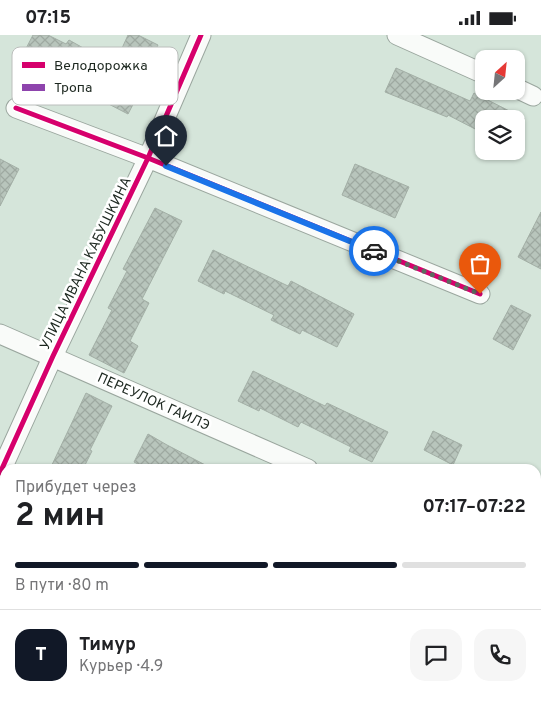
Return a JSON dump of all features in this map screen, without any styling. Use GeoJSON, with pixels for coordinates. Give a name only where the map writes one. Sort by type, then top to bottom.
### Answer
{"type":"FeatureCollection","features":[{"type":"Feature","properties":{"kind":"street","name":"УЛИЦА ИВАНА КАБУШКИНА"},"geometry":{"type":"LineString","coordinates":[[178,88],[201,35]]}},
{"type":"Feature","properties":{"kind":"street"},"geometry":{"type":"LineString","coordinates":[[398,35],[475,70]]}},
{"type":"Feature","properties":{"kind":"street","name":"УЛИЦА ИВАНА КАБУШКИНА"},"geometry":{"type":"LineString","coordinates":[[4,464],[53,356],[148,158],[171,105]]}},
{"type":"Feature","properties":{"kind":"street"},"geometry":{"type":"LineString","coordinates":[[16,108],[148,158],[480,294]]}},
{"type":"Feature","properties":{"kind":"street","name":"ПЕРЕУЛОК ГАИЛЭ"},"geometry":{"type":"LineString","coordinates":[[0,334],[297,464]]}},
{"type":"Feature","properties":{"kind":"building"},"geometry":{"type":"Polygon","coordinates":[[[33,35],[48,35],[66,44],[69,40],[81,47],[27,47],[33,35]]]}},
{"type":"Feature","properties":{"kind":"building"},"geometry":{"type":"Polygon","coordinates":[[[128,35],[138,35],[158,45],[157,47],[123,47],[128,35]]]}},
{"type":"Feature","properties":{"kind":"building"},"geometry":{"type":"Polygon","coordinates":[[[396,68],[470,101],[474,93],[475,100],[488,100],[507,110],[475,110],[475,129],[448,115],[447,117],[385,92],[396,68]]]}},
{"type":"Feature","properties":{"kind":"building"},"geometry":{"type":"Polygon","coordinates":[[[111,105],[133,105],[128,114],[111,105]]]}},
{"type":"Feature","properties":{"kind":"building"},"geometry":{"type":"Polygon","coordinates":[[[0,159],[19,169],[0,206],[0,159]]]}},
{"type":"Feature","properties":{"kind":"building"},"geometry":{"type":"Polygon","coordinates":[[[355,164],[409,187],[395,218],[342,195],[355,164]]]}},
{"type":"Feature","properties":{"kind":"building"},"geometry":{"type":"Polygon","coordinates":[[[155,208],[182,221],[142,299],[149,303],[130,341],[138,346],[124,373],[89,355],[112,310],[108,308],[127,271],[123,269],[155,208]]]}},
{"type":"Feature","properties":{"kind":"building"},"geometry":{"type":"Polygon","coordinates":[[[541,212],[541,269],[518,257],[541,212]]]}},
{"type":"Feature","properties":{"kind":"building"},"geometry":{"type":"Polygon","coordinates":[[[213,250],[288,286],[291,281],[354,314],[337,347],[302,330],[300,334],[271,320],[274,315],[225,291],[224,294],[198,281],[213,250]]]}},
{"type":"Feature","properties":{"kind":"building"},"geometry":{"type":"Polygon","coordinates":[[[511,305],[531,315],[513,350],[493,339],[511,305]]]}},
{"type":"Feature","properties":{"kind":"building"},"geometry":{"type":"Polygon","coordinates":[[[253,371],[325,406],[327,403],[388,432],[372,462],[349,451],[351,447],[301,422],[298,427],[260,408],[259,411],[238,401],[253,371]]]}},
{"type":"Feature","properties":{"kind":"building"},"geometry":{"type":"Polygon","coordinates":[[[86,393],[112,406],[90,450],[92,451],[86,464],[52,464],[86,393]]]}},
{"type":"Feature","properties":{"kind":"building"},"geometry":{"type":"Polygon","coordinates":[[[433,431],[462,445],[453,464],[424,450],[433,431]]]}},
{"type":"Feature","properties":{"kind":"building"},"geometry":{"type":"Polygon","coordinates":[[[148,434],[203,464],[138,464],[134,462],[148,434]]]}},
{"type":"Feature","properties":{"kind":"cycle path"},"geometry":{"type":"LineString","coordinates":[[178,88],[201,35]]}},
{"type":"Feature","properties":{"kind":"cycle path"},"geometry":{"type":"LineString","coordinates":[[4,464],[53,356],[148,158],[171,105]]}},
{"type":"Feature","properties":{"kind":"cycle path"},"geometry":{"type":"LineString","coordinates":[[16,108],[148,158],[480,294]]}},
{"type":"Feature","properties":{"kind":"way so far"},"geometry":{"type":"LineString","coordinates":[[374,251],[480,294]]}},
{"type":"Feature","properties":{"kind":"route"},"geometry":{"type":"LineString","coordinates":[[166,166],[374,251]]}}]}
